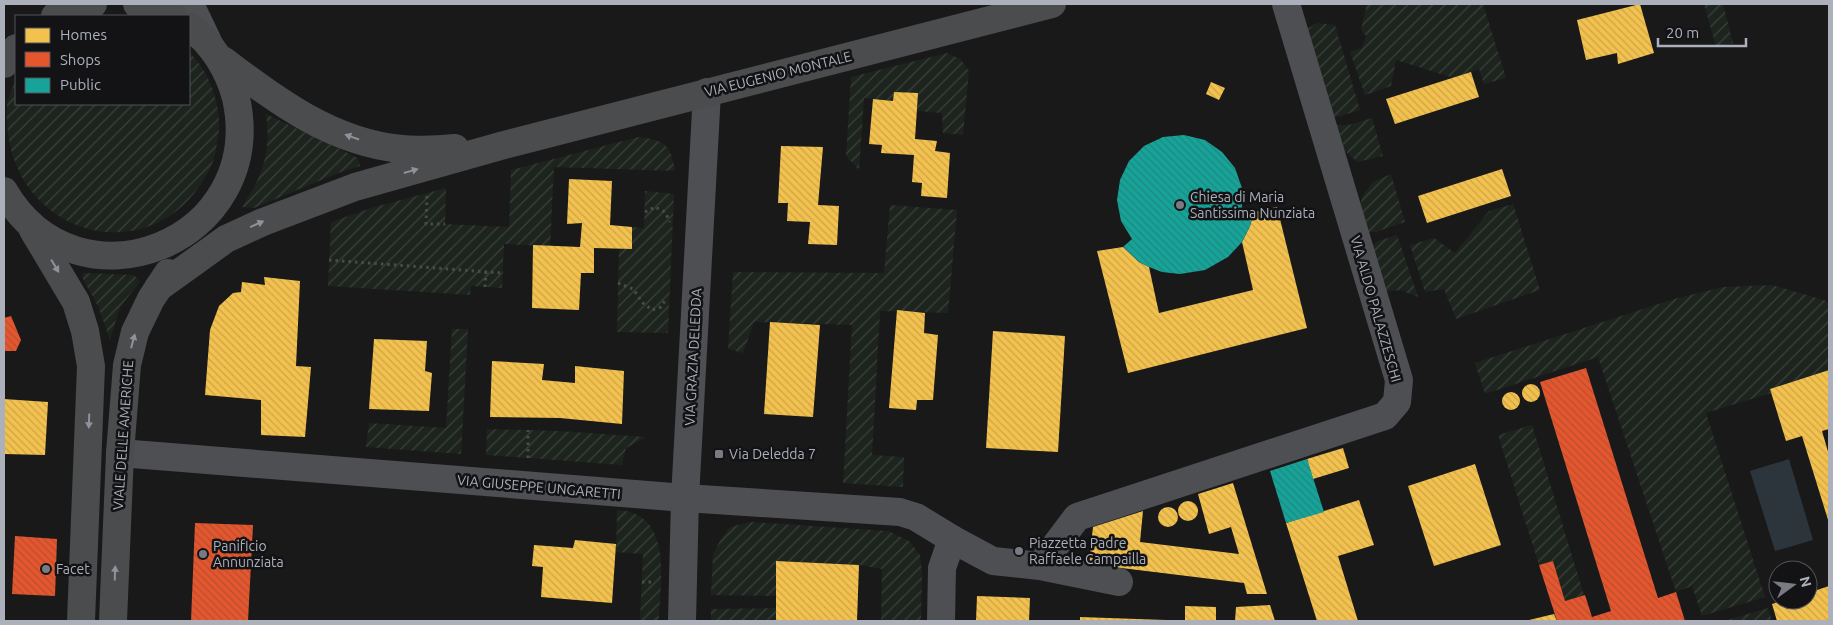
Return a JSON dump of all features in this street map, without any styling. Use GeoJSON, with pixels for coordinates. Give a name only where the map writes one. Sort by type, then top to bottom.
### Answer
{"type":"FeatureCollection","features":[{"type":"Feature","properties":{"kind":"main road"},"geometry":{"type":"LineString","coordinates":[[54,15],[65,4]]}},
{"type":"Feature","properties":{"kind":"main road"},"geometry":{"type":"LineString","coordinates":[[56,15],[78,6],[93,4]]}},
{"type":"Feature","properties":{"kind":"main road"},"geometry":{"type":"LineString","coordinates":[[137,4],[178,13]]}},
{"type":"Feature","properties":{"kind":"main road","name":"VIA EUGENIO MONTALE"},"geometry":{"type":"LineString","coordinates":[[504,145],[1052,4]]}},
{"type":"Feature","properties":{"kind":"main road"},"geometry":{"type":"LineString","coordinates":[[190,26],[213,50],[268,94],[323,127],[370,143],[402,150],[504,145]]}},
{"type":"Feature","properties":{"kind":"main road"},"geometry":{"type":"LineString","coordinates":[[4,64],[15,49]]}},
{"type":"Feature","properties":{"kind":"main road"},"geometry":{"type":"LineString","coordinates":[[149,251],[182,236],[210,212],[228,184],[238,152],[240,118],[233,86],[213,50]]}},
{"type":"Feature","properties":{"kind":"main road"},"geometry":{"type":"LineString","coordinates":[[158,288],[226,239],[263,222],[355,186],[504,145]]}},
{"type":"Feature","properties":{"kind":"main road"},"geometry":{"type":"LineString","coordinates":[[4,191],[12,204],[30,224],[76,302],[85,331],[91,366],[82,621]]}},
{"type":"Feature","properties":{"kind":"main road","name":"VIALE DELLE AMERICHE"},"geometry":{"type":"LineString","coordinates":[[113,621],[120,453],[126,365],[135,332],[151,299],[210,212]]}},
{"type":"Feature","properties":{"kind":"main road"},"geometry":{"type":"LineString","coordinates":[[30,224],[56,242],[86,253],[118,256],[226,239]]}},
{"type":"Feature","properties":{"kind":"street","name":"VIA ALDO PALAZZESCHI"},"geometry":{"type":"LineString","coordinates":[[1040,566],[1077,517],[1385,416],[1396,402],[1399,380],[1286,4]]}},
{"type":"Feature","properties":{"kind":"street"},"geometry":{"type":"LineString","coordinates":[[4,49],[15,43]]}},
{"type":"Feature","properties":{"kind":"street","name":"VIA GRAZIA DELEDDA"},"geometry":{"type":"LineString","coordinates":[[682,621],[686,498],[707,92]]}},
{"type":"Feature","properties":{"kind":"street","name":"VIA GIUSEPPE UNGARETTI"},"geometry":{"type":"LineString","coordinates":[[120,453],[686,498],[900,512],[916,517],[993,561],[1040,566],[1119,582]]}},
{"type":"Feature","properties":{"kind":"street"},"geometry":{"type":"LineString","coordinates":[[941,621],[942,568],[952,539]]}},
{"type":"Feature","properties":{"kind":"path"},"geometry":{"type":"LineString","coordinates":[[427,193],[426,224],[445,224]]}},
{"type":"Feature","properties":{"kind":"path"},"geometry":{"type":"LineString","coordinates":[[645,212],[656,208],[665,212],[672,226]]}},
{"type":"Feature","properties":{"kind":"path"},"geometry":{"type":"LineString","coordinates":[[329,260],[502,273]]}},
{"type":"Feature","properties":{"kind":"path"},"geometry":{"type":"LineString","coordinates":[[485,287],[486,271]]}},
{"type":"Feature","properties":{"kind":"path"},"geometry":{"type":"LineString","coordinates":[[618,283],[633,289],[643,304],[652,310],[661,308],[670,292]]}},
{"type":"Feature","properties":{"kind":"path"},"geometry":{"type":"LineString","coordinates":[[528,430],[528,458]]}},
{"type":"Feature","properties":{"kind":"path"},"geometry":{"type":"LineString","coordinates":[[642,582],[660,582]]}},
{"type":"Feature","properties":{"kind":"shaded area"},"geometry":{"type":"Polygon","coordinates":[[[1367,4],[1483,4],[1506,78],[1484,84],[1479,69],[1454,78],[1396,60],[1391,86],[1365,95],[1350,52],[1362,48],[1366,36],[1361,30],[1367,4]]]}},
{"type":"Feature","properties":{"kind":"shaded area"},"geometry":{"type":"Polygon","coordinates":[[[1704,4],[1723,4],[1733,43],[1716,47],[1704,4]]]}},
{"type":"Feature","properties":{"kind":"shaded area"},"geometry":{"type":"Polygon","coordinates":[[[1317,23],[1335,25],[1360,110],[1332,117],[1307,29],[1317,23]]]}},
{"type":"Feature","properties":{"kind":"shaded area"},"geometry":{"type":"Polygon","coordinates":[[[190,53],[209,80],[217,103],[219,127],[213,161],[188,201],[157,223],[122,232],[87,228],[55,213],[29,187],[12,152],[7,107],[15,82],[15,105],[190,105],[190,53]]]}},
{"type":"Feature","properties":{"kind":"shaded area"},"geometry":{"type":"Polygon","coordinates":[[[947,53],[960,59],[969,71],[963,135],[943,133],[942,113],[917,111],[893,101],[864,98],[859,170],[846,156],[851,77],[947,53]]]}},
{"type":"Feature","properties":{"kind":"shaded area"},"geometry":{"type":"Polygon","coordinates":[[[266,114],[358,158],[360,166],[338,173],[254,208],[242,207],[264,163],[267,140],[266,114]]]}},
{"type":"Feature","properties":{"kind":"shaded area"},"geometry":{"type":"Polygon","coordinates":[[[1372,118],[1383,156],[1357,162],[1341,147],[1334,125],[1349,125],[1372,118]]]}},
{"type":"Feature","properties":{"kind":"shaded area"},"geometry":{"type":"Polygon","coordinates":[[[638,137],[654,140],[665,145],[671,155],[675,171],[554,167],[550,246],[504,244],[502,288],[471,286],[470,295],[328,286],[331,222],[371,208],[446,188],[445,224],[509,227],[511,170],[638,137]]]}},
{"type":"Feature","properties":{"kind":"shaded area"},"geometry":{"type":"Polygon","coordinates":[[[1391,174],[1405,222],[1376,232],[1366,232],[1359,210],[1363,195],[1373,182],[1391,174]]]}},
{"type":"Feature","properties":{"kind":"shaded area"},"geometry":{"type":"Polygon","coordinates":[[[645,191],[674,194],[668,333],[617,332],[619,249],[632,249],[632,227],[644,228],[645,191]]]}},
{"type":"Feature","properties":{"kind":"shaded area"},"geometry":{"type":"Polygon","coordinates":[[[1513,204],[1540,290],[1456,319],[1444,289],[1425,292],[1410,245],[1434,238],[1455,253],[1489,211],[1513,204]]]}},
{"type":"Feature","properties":{"kind":"shaded area"},"geometry":{"type":"Polygon","coordinates":[[[890,205],[957,210],[948,313],[880,311],[872,455],[904,457],[903,487],[843,483],[852,325],[754,322],[743,353],[728,349],[733,272],[884,273],[890,205]]]}},
{"type":"Feature","properties":{"kind":"shaded area"},"geometry":{"type":"Polygon","coordinates":[[[1397,235],[1418,297],[1400,290],[1385,292],[1370,247],[1378,241],[1397,235]]]}},
{"type":"Feature","properties":{"kind":"shaded area"},"geometry":{"type":"Polygon","coordinates":[[[83,273],[134,275],[140,282],[120,307],[110,340],[98,306],[83,279],[83,273]]]}},
{"type":"Feature","properties":{"kind":"shaded area"},"geometry":{"type":"Polygon","coordinates":[[[1772,285],[1824,300],[1829,304],[1829,370],[1770,389],[1771,393],[1706,413],[1765,597],[1702,616],[1692,586],[1676,592],[1598,357],[1485,394],[1475,363],[1674,299],[1723,287],[1772,285]]]}},
{"type":"Feature","properties":{"kind":"shaded area"},"geometry":{"type":"Polygon","coordinates":[[[452,329],[468,329],[461,454],[366,447],[369,423],[446,428],[452,329]]]}},
{"type":"Feature","properties":{"kind":"shaded area"},"geometry":{"type":"Polygon","coordinates":[[[1532,425],[1584,595],[1565,601],[1553,561],[1539,565],[1498,435],[1532,425]]]}},
{"type":"Feature","properties":{"kind":"shaded area"},"geometry":{"type":"Polygon","coordinates":[[[487,429],[559,431],[646,437],[626,448],[622,465],[486,455],[487,429]]]}},
{"type":"Feature","properties":{"kind":"shaded area"},"geometry":{"type":"Polygon","coordinates":[[[1789,459],[1813,540],[1775,551],[1750,471],[1789,459]]]}},
{"type":"Feature","properties":{"kind":"shaded area"},"geometry":{"type":"Polygon","coordinates":[[[617,510],[635,514],[648,523],[656,536],[660,552],[661,570],[659,621],[640,621],[643,554],[616,552],[617,510]]]}},
{"type":"Feature","properties":{"kind":"shaded area"},"geometry":{"type":"Polygon","coordinates":[[[750,522],[888,531],[909,541],[920,555],[922,572],[921,621],[881,621],[882,569],[859,565],[776,561],[776,596],[711,595],[713,554],[721,539],[730,527],[750,522]]]}},
{"type":"Feature","properties":{"kind":"shaded area"},"geometry":{"type":"Polygon","coordinates":[[[776,608],[776,621],[711,621],[711,609],[776,608]]]}},
{"type":"Feature","properties":{"kind":"shaded area"},"geometry":{"type":"Polygon","coordinates":[[[1768,608],[1772,621],[1724,621],[1768,608]]]}},
{"type":"Feature","properties":{"kind":"building: Homes"},"geometry":{"type":"Polygon","coordinates":[[[1640,4],[1654,53],[1618,64],[1617,53],[1586,60],[1577,20],[1640,4]]]}},
{"type":"Feature","properties":{"kind":"building: Homes"},"geometry":{"type":"Polygon","coordinates":[[[1471,72],[1479,97],[1395,124],[1386,99],[1471,72]]]}},
{"type":"Feature","properties":{"kind":"building: Homes"},"geometry":{"type":"Polygon","coordinates":[[[1211,82],[1225,88],[1219,100],[1206,94],[1211,82]]]}},
{"type":"Feature","properties":{"kind":"building: Homes"},"geometry":{"type":"Polygon","coordinates":[[[894,92],[918,93],[915,139],[937,141],[935,151],[950,153],[947,198],[921,196],[922,183],[912,182],[914,155],[881,153],[882,145],[869,144],[873,99],[893,101],[894,92]]]}},
{"type":"Feature","properties":{"kind":"building: Homes"},"geometry":{"type":"Polygon","coordinates":[[[781,146],[823,147],[818,205],[839,206],[837,245],[808,244],[810,222],[787,221],[788,203],[778,203],[781,146]]]}},
{"type":"Feature","properties":{"kind":"building: Homes"},"geometry":{"type":"Polygon","coordinates":[[[1502,169],[1511,196],[1427,223],[1418,196],[1502,169]]]}},
{"type":"Feature","properties":{"kind":"building: Homes"},"geometry":{"type":"Polygon","coordinates":[[[569,179],[612,181],[610,225],[632,227],[632,249],[594,248],[594,273],[581,273],[579,310],[532,308],[533,245],[580,247],[582,223],[567,224],[569,179]]]}},
{"type":"Feature","properties":{"kind":"building: Homes"},"geometry":{"type":"Polygon","coordinates":[[[1277,207],[1307,328],[1128,373],[1097,251],[1123,247],[1139,262],[1149,267],[1159,313],[1253,290],[1242,242],[1254,212],[1277,207]]]}},
{"type":"Feature","properties":{"kind":"building: Homes"},"geometry":{"type":"Polygon","coordinates":[[[264,277],[300,281],[296,366],[311,367],[305,437],[261,435],[261,400],[205,395],[210,330],[219,306],[233,293],[241,292],[242,282],[265,285],[264,277]]]}},
{"type":"Feature","properties":{"kind":"building: Homes"},"geometry":{"type":"Polygon","coordinates":[[[897,310],[925,313],[924,333],[938,335],[933,400],[917,400],[916,410],[889,408],[897,310]]]}},
{"type":"Feature","properties":{"kind":"building: Homes"},"geometry":{"type":"Polygon","coordinates":[[[770,322],[820,325],[813,417],[764,414],[770,322]]]}},
{"type":"Feature","properties":{"kind":"building: Homes"},"geometry":{"type":"Polygon","coordinates":[[[993,331],[1065,336],[1058,452],[986,448],[993,331]]]}},
{"type":"Feature","properties":{"kind":"building: Homes"},"geometry":{"type":"Polygon","coordinates":[[[374,339],[427,341],[425,371],[432,373],[429,411],[369,409],[374,339]]]}},
{"type":"Feature","properties":{"kind":"building: Homes"},"geometry":{"type":"Polygon","coordinates":[[[492,361],[544,364],[542,380],[575,383],[575,366],[624,371],[622,424],[560,418],[490,417],[492,361]]]}},
{"type":"Feature","properties":{"kind":"building: Homes"},"geometry":{"type":"Polygon","coordinates":[[[1829,370],[1829,429],[1822,431],[1829,455],[1829,523],[1802,436],[1786,441],[1770,389],[1829,370]]]}},
{"type":"Feature","properties":{"kind":"building: Homes"},"geometry":{"type":"Polygon","coordinates":[[[1531,384],[1539,389],[1540,393],[1535,401],[1531,402],[1523,397],[1522,393],[1527,385],[1531,384]]]}},
{"type":"Feature","properties":{"kind":"building: Homes"},"geometry":{"type":"Polygon","coordinates":[[[1507,392],[1515,392],[1520,397],[1518,408],[1507,410],[1502,405],[1502,397],[1507,392]]]}},
{"type":"Feature","properties":{"kind":"building: Homes"},"geometry":{"type":"Polygon","coordinates":[[[4,399],[48,402],[45,455],[4,454],[4,399]]]}},
{"type":"Feature","properties":{"kind":"building: Homes"},"geometry":{"type":"Polygon","coordinates":[[[1343,448],[1349,468],[1313,479],[1307,459],[1343,448]]]}},
{"type":"Feature","properties":{"kind":"building: Homes"},"geometry":{"type":"Polygon","coordinates":[[[1475,464],[1501,545],[1434,566],[1408,486],[1475,464]]]}},
{"type":"Feature","properties":{"kind":"building: Homes"},"geometry":{"type":"Polygon","coordinates":[[[1233,483],[1267,594],[1247,594],[1244,583],[1089,564],[1093,527],[1143,511],[1140,542],[1239,554],[1231,527],[1209,534],[1198,494],[1233,483]]]}},
{"type":"Feature","properties":{"kind":"building: Homes"},"geometry":{"type":"Polygon","coordinates":[[[1359,500],[1374,545],[1338,556],[1358,621],[1317,621],[1286,523],[1359,500]]]}},
{"type":"Feature","properties":{"kind":"building: Homes"},"geometry":{"type":"Polygon","coordinates":[[[1188,501],[1195,504],[1198,511],[1195,518],[1188,521],[1181,518],[1178,511],[1181,504],[1188,501]]]}},
{"type":"Feature","properties":{"kind":"building: Homes"},"geometry":{"type":"Polygon","coordinates":[[[1168,507],[1175,510],[1178,517],[1175,524],[1168,527],[1161,524],[1158,517],[1161,510],[1168,507]]]}},
{"type":"Feature","properties":{"kind":"building: Homes"},"geometry":{"type":"Polygon","coordinates":[[[575,540],[616,544],[612,603],[541,597],[543,567],[532,566],[534,545],[573,548],[575,540]]]}},
{"type":"Feature","properties":{"kind":"building: Homes"},"geometry":{"type":"Polygon","coordinates":[[[776,561],[859,565],[857,621],[776,621],[776,561]]]}},
{"type":"Feature","properties":{"kind":"building: Homes"},"geometry":{"type":"Polygon","coordinates":[[[1829,586],[1829,621],[1777,621],[1774,610],[1818,610],[1818,590],[1829,586]]]}},
{"type":"Feature","properties":{"kind":"building: Homes"},"geometry":{"type":"Polygon","coordinates":[[[977,596],[1030,598],[1029,621],[976,621],[977,596]]]}},
{"type":"Feature","properties":{"kind":"building: Homes"},"geometry":{"type":"Polygon","coordinates":[[[1270,605],[1275,621],[1235,621],[1236,607],[1270,605]]]}},
{"type":"Feature","properties":{"kind":"building: Homes"},"geometry":{"type":"Polygon","coordinates":[[[1185,606],[1216,607],[1216,621],[1185,621],[1185,606]]]}},
{"type":"Feature","properties":{"kind":"building: Homes"},"geometry":{"type":"Polygon","coordinates":[[[1554,614],[1557,621],[1525,621],[1554,614]]]}},
{"type":"Feature","properties":{"kind":"building: Homes"},"geometry":{"type":"Polygon","coordinates":[[[1080,617],[1166,620],[1166,621],[1080,621],[1080,617]]]}},
{"type":"Feature","properties":{"kind":"building: Shops"},"geometry":{"type":"Polygon","coordinates":[[[11,316],[21,340],[16,351],[4,351],[4,318],[11,316]]]}},
{"type":"Feature","properties":{"kind":"building: Shops"},"geometry":{"type":"Polygon","coordinates":[[[1586,368],[1658,598],[1676,592],[1685,621],[1557,621],[1539,565],[1553,561],[1565,601],[1585,595],[1592,617],[1611,611],[1540,382],[1586,368]]]}},
{"type":"Feature","properties":{"kind":"building: Shops"},"geometry":{"type":"Polygon","coordinates":[[[195,523],[253,525],[248,621],[191,621],[195,523]]]}},
{"type":"Feature","properties":{"kind":"building: Shops"},"geometry":{"type":"Polygon","coordinates":[[[15,536],[57,539],[55,596],[12,594],[15,536]]]}},
{"type":"Feature","properties":{"kind":"building: Public","name":"Chiesa di Maria Santissima Nunziata"},"geometry":{"type":"Polygon","coordinates":[[[1184,135],[1205,140],[1222,152],[1235,168],[1242,188],[1242,210],[1254,212],[1242,242],[1228,257],[1205,270],[1180,274],[1162,272],[1149,267],[1139,262],[1123,247],[1132,239],[1121,221],[1117,200],[1120,180],[1129,161],[1144,146],[1163,137],[1184,135]]]}},
{"type":"Feature","properties":{"kind":"building: Public"},"geometry":{"type":"Polygon","coordinates":[[[1307,459],[1324,512],[1286,523],[1270,471],[1307,459]]]}},
{"type":"Feature","properties":{"kind":"place","name":"Chiesa di Maria Santissima Nunziata"},"geometry":{"type":"Point","coordinates":[1180,205]}},
{"type":"Feature","properties":{"kind":"place","name":"Via Deledda 7"},"geometry":{"type":"Point","coordinates":[719,454]}},
{"type":"Feature","properties":{"kind":"place","name":"Piazzetta Padre Raffaele Campailla"},"geometry":{"type":"Point","coordinates":[1019,551]}},
{"type":"Feature","properties":{"kind":"place","name":"Panificio Annunziata"},"geometry":{"type":"Point","coordinates":[203,554]}},
{"type":"Feature","properties":{"kind":"place","name":"Facet"},"geometry":{"type":"Point","coordinates":[46,569]}}]}
